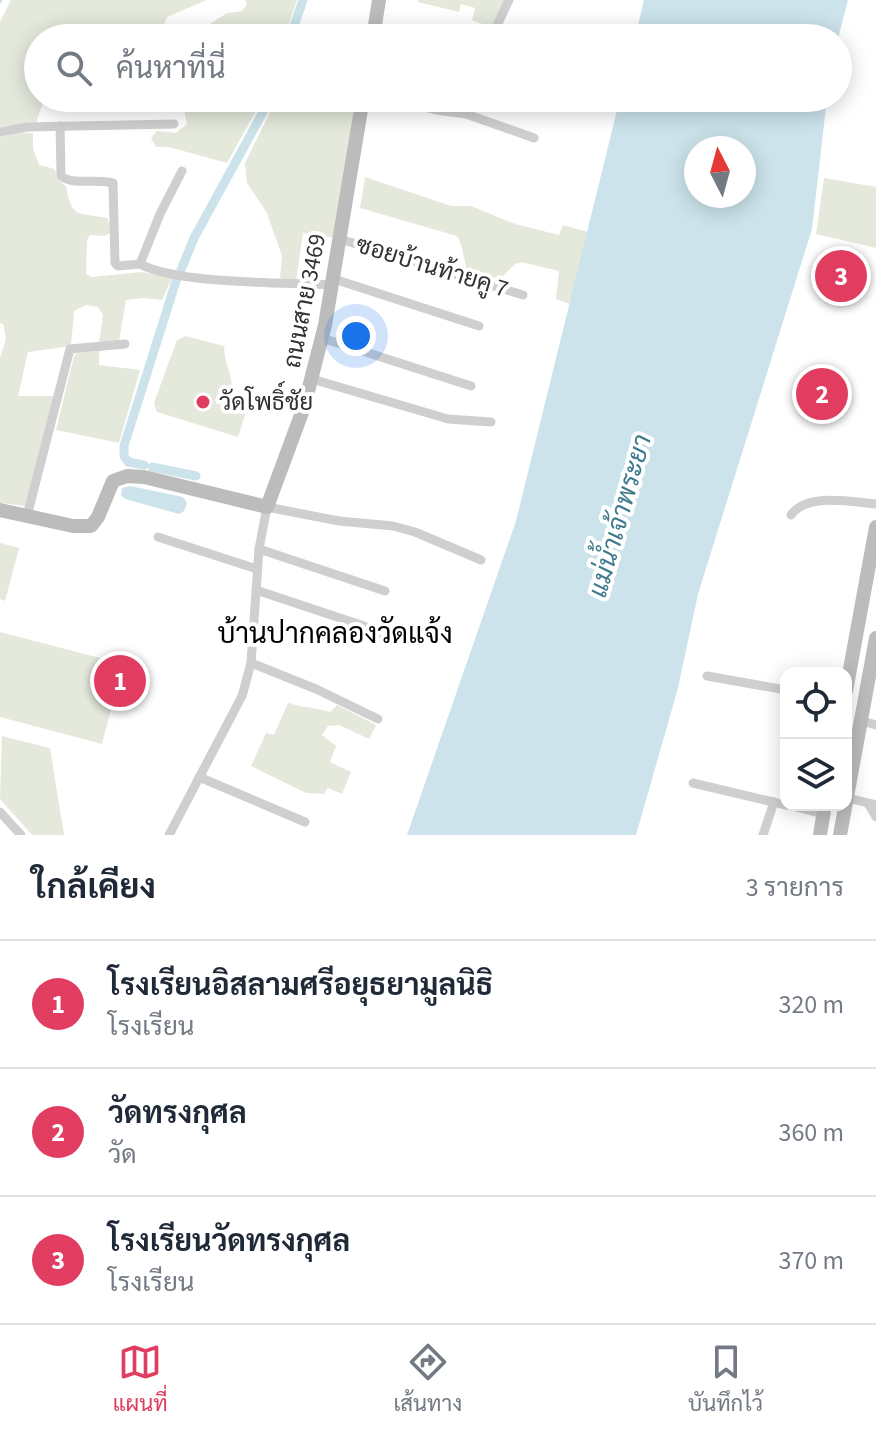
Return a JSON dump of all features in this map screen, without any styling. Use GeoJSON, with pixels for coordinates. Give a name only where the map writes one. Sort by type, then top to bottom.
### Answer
{"type":"FeatureCollection","features":[{"type":"Feature","properties":{"kind":"street"},"geometry":{"type":"LineString","coordinates":[[375,24],[379,0]]}},
{"type":"Feature","properties":{"kind":"street"},"geometry":{"type":"LineString","coordinates":[[498,24],[509,0]]}},
{"type":"Feature","properties":{"kind":"street","name":"ถนนสาย 3469"},"geometry":{"type":"LineString","coordinates":[[267,507],[312,379],[322,338],[361,112]]}},
{"type":"Feature","properties":{"kind":"street"},"geometry":{"type":"LineString","coordinates":[[451,112],[466,114],[534,138]]}},
{"type":"Feature","properties":{"kind":"street"},"geometry":{"type":"LineString","coordinates":[[0,132],[27,127],[174,124]]}},
{"type":"Feature","properties":{"kind":"street"},"geometry":{"type":"LineString","coordinates":[[60,126],[61,176],[66,180],[113,183],[115,263],[123,267],[140,264],[151,270],[204,278],[333,282],[479,326]]}},
{"type":"Feature","properties":{"kind":"street"},"geometry":{"type":"LineString","coordinates":[[140,264],[182,171]]}},
{"type":"Feature","properties":{"kind":"street","name":"ซอยบ้านท้ายคู 7"},"geometry":{"type":"LineString","coordinates":[[340,239],[523,295]]}},
{"type":"Feature","properties":{"kind":"street"},"geometry":{"type":"LineString","coordinates":[[322,338],[471,386]]}},
{"type":"Feature","properties":{"kind":"street"},"geometry":{"type":"LineString","coordinates":[[27,516],[70,349],[125,344]]}},
{"type":"Feature","properties":{"kind":"street"},"geometry":{"type":"LineString","coordinates":[[312,379],[448,419],[491,422]]}},
{"type":"Feature","properties":{"kind":"street"},"geometry":{"type":"LineString","coordinates":[[0,510],[73,526],[91,526],[113,481],[127,476],[158,479],[267,507],[339,521],[393,526],[481,560]]}},
{"type":"Feature","properties":{"kind":"street"},"geometry":{"type":"LineString","coordinates":[[791,515],[804,504],[817,501],[876,504]]}},
{"type":"Feature","properties":{"kind":"street"},"geometry":{"type":"LineString","coordinates":[[169,835],[242,696],[251,663],[259,549],[267,507]]}},
{"type":"Feature","properties":{"kind":"street"},"geometry":{"type":"LineString","coordinates":[[850,667],[876,527]]}},
{"type":"Feature","properties":{"kind":"street"},"geometry":{"type":"LineString","coordinates":[[158,537],[257,569]]}},
{"type":"Feature","properties":{"kind":"street"},"geometry":{"type":"LineString","coordinates":[[259,549],[385,591]]}},
{"type":"Feature","properties":{"kind":"street"},"geometry":{"type":"LineString","coordinates":[[256,590],[364,626],[395,640]]}},
{"type":"Feature","properties":{"kind":"street"},"geometry":{"type":"LineString","coordinates":[[852,784],[869,723],[876,638]]}},
{"type":"Feature","properties":{"kind":"street"},"geometry":{"type":"LineString","coordinates":[[852,654],[872,659]]}},
{"type":"Feature","properties":{"kind":"street"},"geometry":{"type":"LineString","coordinates":[[251,663],[316,689],[378,719]]}},
{"type":"Feature","properties":{"kind":"street"},"geometry":{"type":"LineString","coordinates":[[707,676],[780,689]]}},
{"type":"Feature","properties":{"kind":"street"},"geometry":{"type":"LineString","coordinates":[[199,777],[305,822]]}},
{"type":"Feature","properties":{"kind":"street"},"geometry":{"type":"LineString","coordinates":[[693,783],[780,803]]}},
{"type":"Feature","properties":{"kind":"street"},"geometry":{"type":"LineString","coordinates":[[852,799],[872,805],[876,817]]}},
{"type":"Feature","properties":{"kind":"street"},"geometry":{"type":"LineString","coordinates":[[763,835],[774,802]]}},
{"type":"Feature","properties":{"kind":"street"},"geometry":{"type":"LineString","coordinates":[[820,835],[824,811]]}},
{"type":"Feature","properties":{"kind":"street"},"geometry":{"type":"LineString","coordinates":[[840,835],[845,811]]}},
{"type":"Feature","properties":{"kind":"street"},"geometry":{"type":"LineString","coordinates":[[0,812],[4,824],[21,835]]}},
{"type":"Feature","properties":{"kind":"shaded area"},"geometry":{"type":"Polygon","coordinates":[[[11,0],[207,0],[167,17],[164,24],[24,24],[24,112],[40,112],[36,123],[0,127],[0,22],[11,0]]]}},
{"type":"Feature","properties":{"kind":"shaded area"},"geometry":{"type":"Polygon","coordinates":[[[245,0],[297,0],[289,24],[211,24],[227,13],[242,11],[247,4],[245,0]]]}},
{"type":"Feature","properties":{"kind":"shaded area"},"geometry":{"type":"Polygon","coordinates":[[[506,0],[495,24],[472,20],[475,8],[461,4],[459,12],[418,2],[506,0]]]}},
{"type":"Feature","properties":{"kind":"shaded area"},"geometry":{"type":"Polygon","coordinates":[[[185,112],[255,112],[227,163],[169,147],[156,147],[151,138],[157,131],[176,133],[187,124],[185,112]]]}},
{"type":"Feature","properties":{"kind":"shaded area"},"geometry":{"type":"Polygon","coordinates":[[[270,112],[354,112],[335,238],[303,233],[296,281],[280,278],[282,256],[267,213],[247,183],[245,163],[270,112]]]}},
{"type":"Feature","properties":{"kind":"shaded area"},"geometry":{"type":"Polygon","coordinates":[[[33,133],[33,149],[39,165],[55,169],[57,179],[66,186],[74,209],[82,214],[107,218],[110,224],[110,233],[90,235],[87,240],[86,274],[92,277],[142,272],[172,278],[162,300],[126,300],[119,341],[99,343],[103,315],[98,307],[86,305],[74,311],[71,346],[28,352],[18,396],[54,396],[26,506],[0,503],[0,358],[6,339],[3,324],[0,323],[0,137],[33,133]]]}},
{"type":"Feature","properties":{"kind":"shaded area"},"geometry":{"type":"Polygon","coordinates":[[[365,177],[451,206],[471,206],[515,224],[559,235],[563,225],[588,232],[570,304],[556,299],[559,271],[521,262],[502,277],[486,278],[468,274],[457,236],[360,208],[365,177]]]}},
{"type":"Feature","properties":{"kind":"shaded area"},"geometry":{"type":"Polygon","coordinates":[[[824,178],[876,187],[876,248],[816,234],[824,178]]]}},
{"type":"Feature","properties":{"kind":"shaded area"},"geometry":{"type":"Polygon","coordinates":[[[186,336],[224,346],[233,399],[244,406],[246,412],[238,437],[157,412],[154,403],[177,340],[186,336]]]}},
{"type":"Feature","properties":{"kind":"shaded area"},"geometry":{"type":"Polygon","coordinates":[[[99,351],[99,365],[140,370],[119,443],[56,430],[74,356],[99,351]]]}},
{"type":"Feature","properties":{"kind":"shaded area"},"geometry":{"type":"Polygon","coordinates":[[[0,543],[19,548],[5,601],[0,599],[0,543]]]}},
{"type":"Feature","properties":{"kind":"shaded area"},"geometry":{"type":"Polygon","coordinates":[[[0,632],[123,664],[102,744],[0,717],[0,632]]]}},
{"type":"Feature","properties":{"kind":"shaded area"},"geometry":{"type":"Polygon","coordinates":[[[288,703],[330,712],[337,705],[376,725],[369,739],[339,725],[328,726],[322,735],[336,746],[330,762],[351,772],[342,794],[328,788],[324,794],[306,793],[251,766],[266,733],[274,735],[288,703]]]}},
{"type":"Feature","properties":{"kind":"shaded area"},"geometry":{"type":"Polygon","coordinates":[[[2,736],[50,748],[64,835],[32,835],[0,799],[2,736]]]}},
{"type":"Feature","properties":{"kind":"water"},"geometry":{"type":"Polygon","coordinates":[[[644,0],[848,0],[842,24],[638,24],[644,0]]]}},
{"type":"Feature","properties":{"kind":"water","name":"แม่น้ำเจ้าพระยา"},"geometry":{"type":"Polygon","coordinates":[[[617,112],[825,112],[812,229],[698,594],[678,688],[636,835],[407,835],[516,521],[617,112]]]}},
{"type":"Feature","properties":{"kind":"water"},"geometry":{"type":"Polygon","coordinates":[[[130,486],[183,497],[187,503],[184,511],[179,514],[125,499],[121,495],[122,488],[130,486]]]}},
{"type":"Feature","properties":{"kind":"waterway"},"geometry":{"type":"LineString","coordinates":[[295,24],[303,0]]}},
{"type":"Feature","properties":{"kind":"waterway"},"geometry":{"type":"LineString","coordinates":[[181,270],[194,238],[263,112]]}},
{"type":"Feature","properties":{"kind":"waterway"},"geometry":{"type":"LineString","coordinates":[[144,465],[128,462],[124,456],[124,446],[177,278]]}},
{"type":"Feature","properties":{"kind":"waterway"},"geometry":{"type":"LineString","coordinates":[[152,467],[196,476]]}},
{"type":"Feature","properties":{"kind":"place","name":"โรงเรียนวัดทรงกุศล"},"geometry":{"type":"Point","coordinates":[841,276]}},
{"type":"Feature","properties":{"kind":"place","name":"วัดทรงกุศล"},"geometry":{"type":"Point","coordinates":[822,394]}},
{"type":"Feature","properties":{"kind":"place","name":"วัดโพธิ์ชัย"},"geometry":{"type":"Point","coordinates":[203,402]}},
{"type":"Feature","properties":{"kind":"place","name":"โรงเรียนอิสลามศรีอยุธยามูลนิธิ"},"geometry":{"type":"Point","coordinates":[120,681]}},
{"type":"Feature","properties":{"kind":"district","name":"บ้านปากคลองวัดแจ้ง"},"geometry":{"type":"Point","coordinates":[335,634]}}]}
